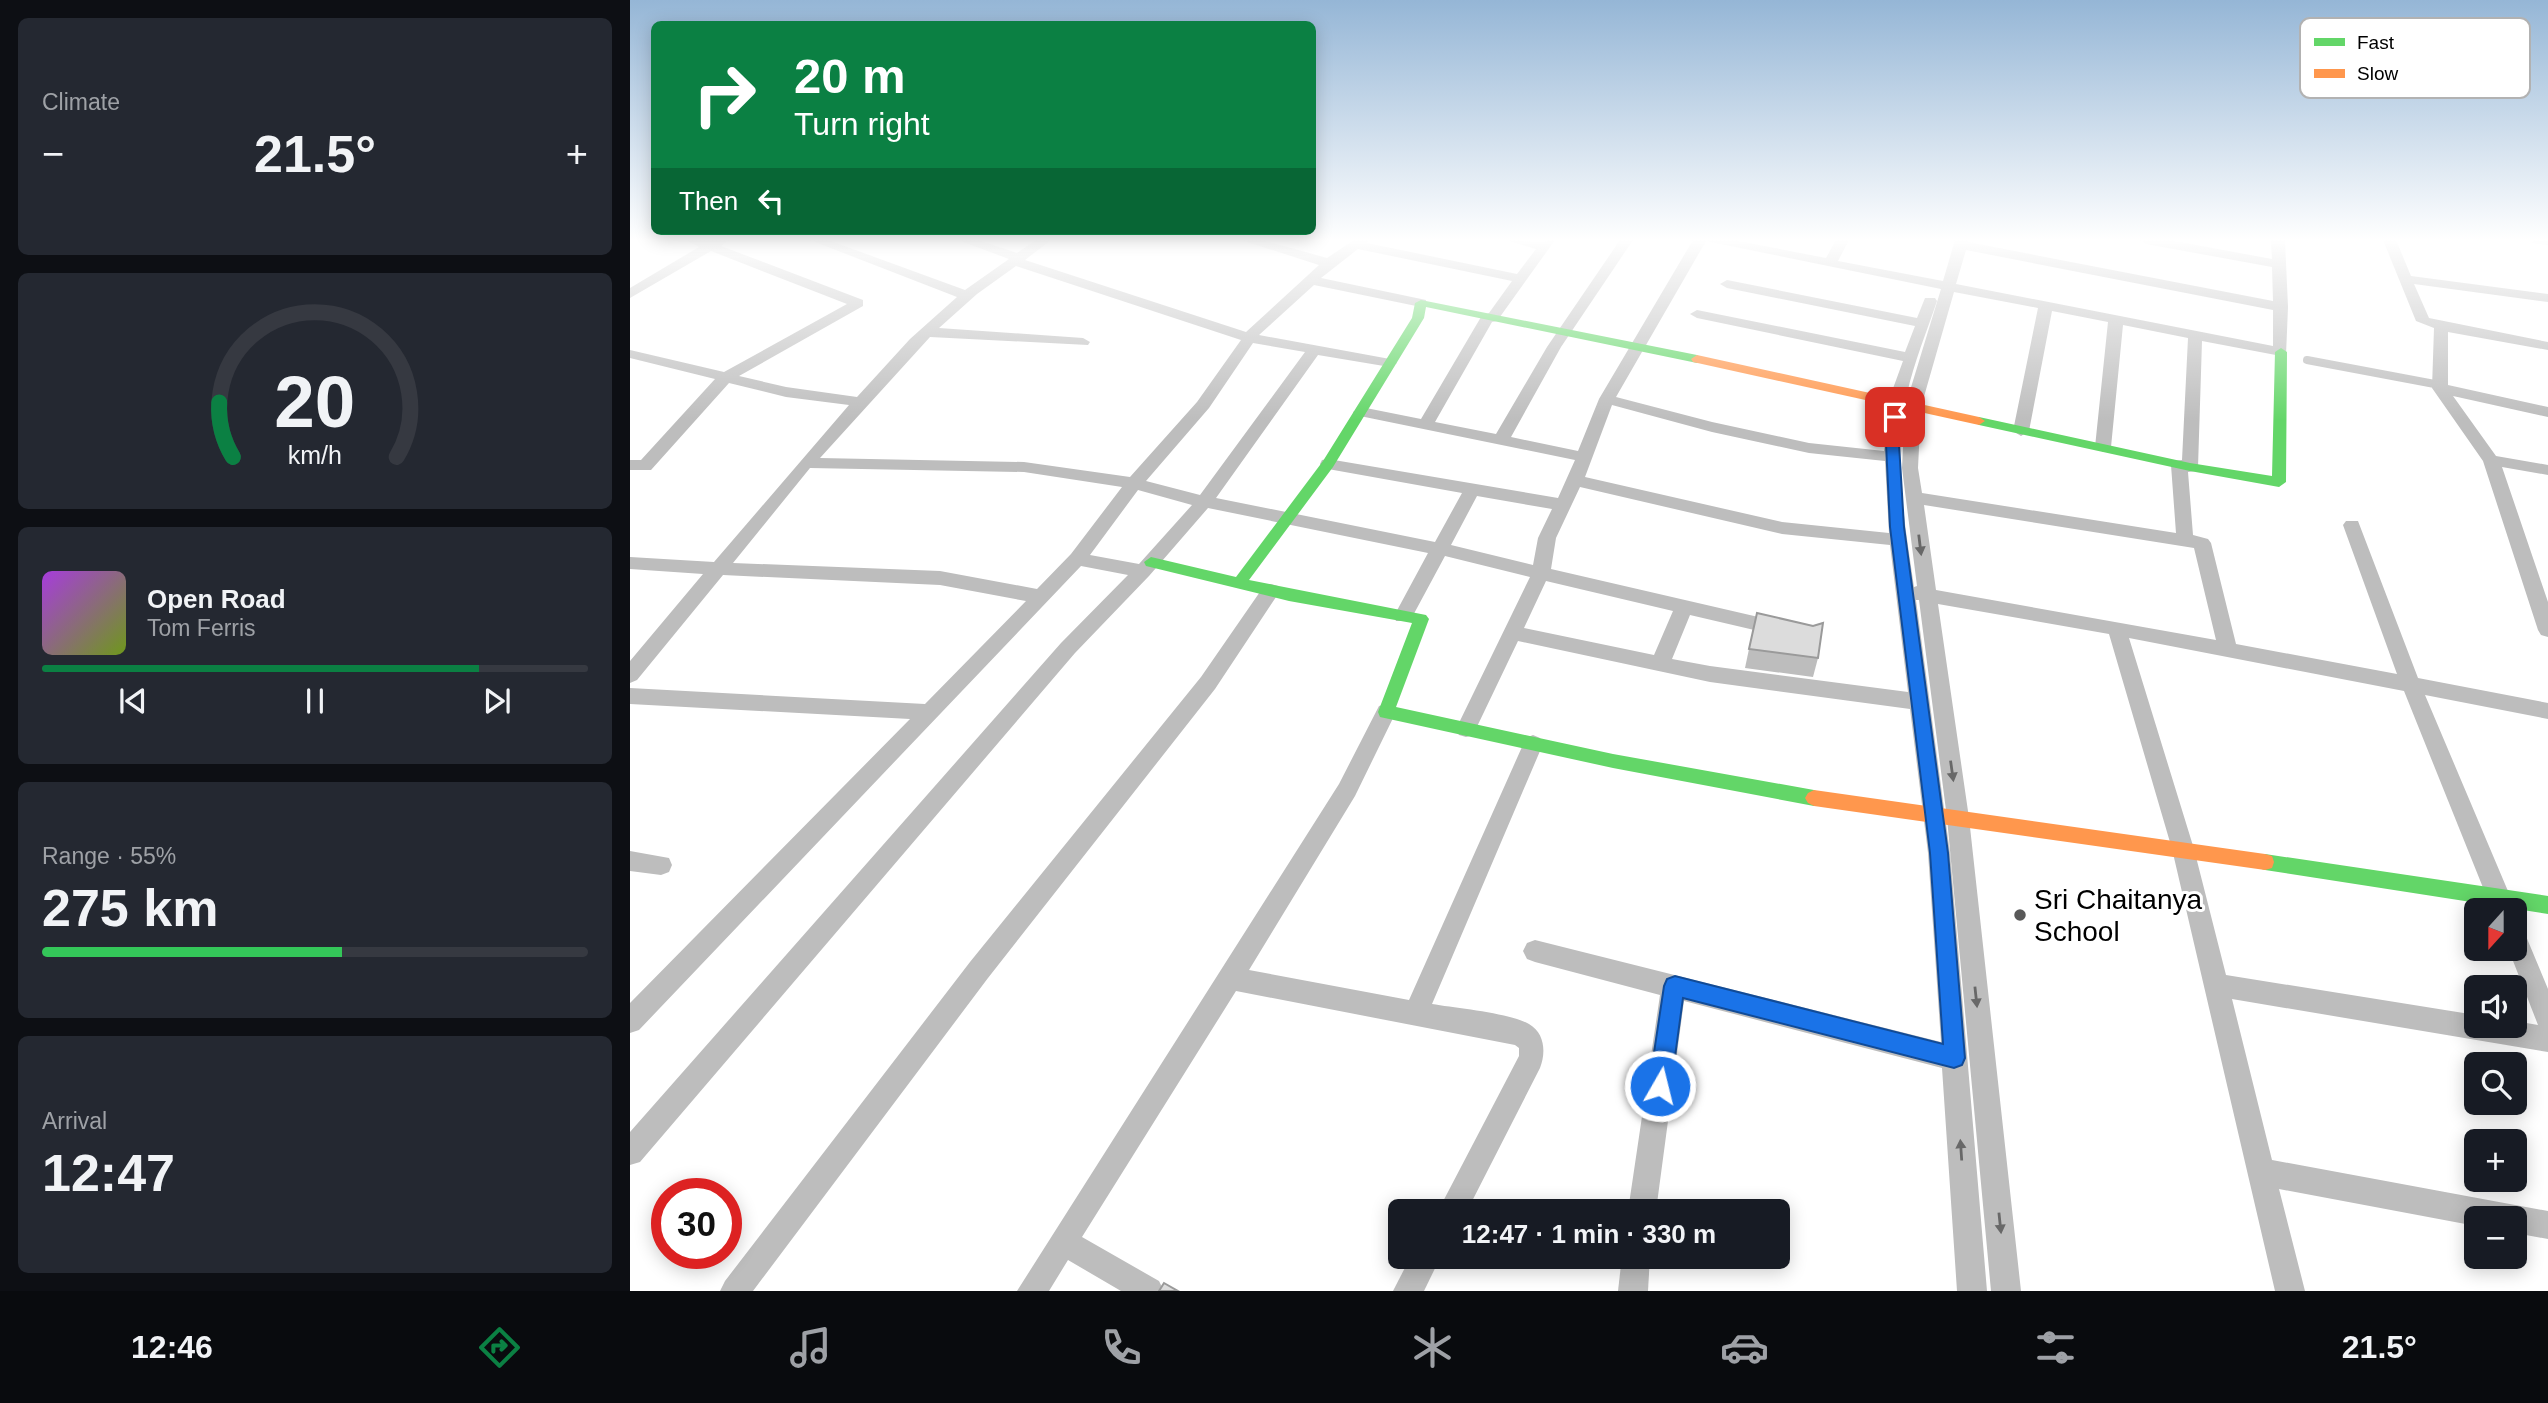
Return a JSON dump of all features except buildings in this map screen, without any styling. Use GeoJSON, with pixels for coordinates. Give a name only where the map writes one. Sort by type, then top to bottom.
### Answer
{"type":"FeatureCollection","features":[{"type":"Feature","properties":{"kind":"street"},"geometry":{"type":"LineString","coordinates":[[630,465],[645,466],[726,377],[858,303],[851,300]]}},
{"type":"Feature","properties":{"kind":"street"},"geometry":{"type":"LineString","coordinates":[[630,674],[806,463],[926,332],[962,300]]}},
{"type":"Feature","properties":{"kind":"street"},"geometry":{"type":"LineString","coordinates":[[1137,300],[1250,338],[1390,363]]}},
{"type":"Feature","properties":{"kind":"street"},"geometry":{"type":"LineString","coordinates":[[630,1021],[769,874],[931,712],[1077,559],[1134,483],[1203,405],[1250,338],[1290,300]]}},
{"type":"Feature","properties":{"kind":"street"},"geometry":{"type":"LineString","coordinates":[[1408,300],[2184,466],[2279,482],[2280,300]]}},
{"type":"Feature","properties":{"kind":"street"},"geometry":{"type":"LineString","coordinates":[[1425,425],[1490,317],[1504,300]]}},
{"type":"Feature","properties":{"kind":"street"},"geometry":{"type":"LineString","coordinates":[[1501,440],[1564,332],[1586,300]]}},
{"type":"Feature","properties":{"kind":"street"},"geometry":{"type":"LineString","coordinates":[[1466,729],[1541,573],[1547,538],[1575,480],[1607,399],[1665,300]]}},
{"type":"Feature","properties":{"kind":"street"},"geometry":{"type":"LineString","coordinates":[[1808,300],[1922,323]]}},
{"type":"Feature","properties":{"kind":"street"},"geometry":{"type":"LineString","coordinates":[[1934,300],[1922,323],[1910,358],[1905,405],[1926,595],[1958,818],[2007,1291]]}},
{"type":"Feature","properties":{"kind":"street"},"geometry":{"type":"LineString","coordinates":[[1937,300],[1905,405],[1893,457],[1899,540],[1935,815],[1972,1291]]}},
{"type":"Feature","properties":{"kind":"street"},"geometry":{"type":"LineString","coordinates":[[2016,300],[2281,352]]}},
{"type":"Feature","properties":{"kind":"street"},"geometry":{"type":"LineString","coordinates":[[2247,300],[2280,307]]}},
{"type":"Feature","properties":{"kind":"street"},"geometry":{"type":"LineString","coordinates":[[2414,300],[2423,321],[2548,346]]}},
{"type":"Feature","properties":{"kind":"street"},"geometry":{"type":"LineString","coordinates":[[1239,583],[1328,464],[1418,318],[1421,303]]}},
{"type":"Feature","properties":{"kind":"street"},"geometry":{"type":"LineString","coordinates":[[2021,431],[2046,306]]}},
{"type":"Feature","properties":{"kind":"street"},"geometry":{"type":"LineString","coordinates":[[1697,314],[1910,358]]}},
{"type":"Feature","properties":{"kind":"street"},"geometry":{"type":"LineString","coordinates":[[2103,447],[2116,319]]}},
{"type":"Feature","properties":{"kind":"street"},"geometry":{"type":"LineString","coordinates":[[2441,326],[2440,386],[2491,460],[2548,630]]}},
{"type":"Feature","properties":{"kind":"street"},"geometry":{"type":"LineString","coordinates":[[926,332],[1083,342]]}},
{"type":"Feature","properties":{"kind":"street"},"geometry":{"type":"LineString","coordinates":[[2185,541],[2184,466],[2196,336]]}},
{"type":"Feature","properties":{"kind":"street"},"geometry":{"type":"LineString","coordinates":[[630,1152],[1068,648],[1204,502],[1315,349]]}},
{"type":"Feature","properties":{"kind":"street"},"geometry":{"type":"LineString","coordinates":[[630,354],[786,392],[861,402]]}},
{"type":"Feature","properties":{"kind":"street"},"geometry":{"type":"LineString","coordinates":[[2440,386],[2548,412]]}},
{"type":"Feature","properties":{"kind":"street"},"geometry":{"type":"LineString","coordinates":[[1607,399],[1712,427],[1809,448],[1893,457]]}},
{"type":"Feature","properties":{"kind":"street"},"geometry":{"type":"LineString","coordinates":[[1361,412],[1584,457]]}},
{"type":"Feature","properties":{"kind":"street"},"geometry":{"type":"LineString","coordinates":[[2491,460],[2548,470]]}},
{"type":"Feature","properties":{"kind":"street"},"geometry":{"type":"LineString","coordinates":[[806,463],[1024,467],[1134,483],[1204,502],[1439,549],[1796,632]]}},
{"type":"Feature","properties":{"kind":"street"},"geometry":{"type":"LineString","coordinates":[[1328,464],[1563,505]]}},
{"type":"Feature","properties":{"kind":"street"},"geometry":{"type":"LineString","coordinates":[[1575,480],[1782,528],[1899,540]]}},
{"type":"Feature","properties":{"kind":"street"},"geometry":{"type":"LineString","coordinates":[[1403,616],[1472,490]]}},
{"type":"Feature","properties":{"kind":"street"},"geometry":{"type":"LineString","coordinates":[[1915,498],[2202,543],[2228,649]]}},
{"type":"Feature","properties":{"kind":"street"},"geometry":{"type":"LineString","coordinates":[[2352,525],[2411,685],[2499,898]]}},
{"type":"Feature","properties":{"kind":"street"},"geometry":{"type":"LineString","coordinates":[[1032,1291],[1347,790],[1386,712],[1421,619],[1147,566],[1077,559]]}},
{"type":"Feature","properties":{"kind":"street"},"geometry":{"type":"LineString","coordinates":[[630,563],[801,575],[940,578],[1042,597]]}},
{"type":"Feature","properties":{"kind":"street"},"geometry":{"type":"LineString","coordinates":[[735,1291],[988,959],[1200,692],[1271,591]]}},
{"type":"Feature","properties":{"kind":"street"},"geometry":{"type":"LineString","coordinates":[[1905,591],[2117,628],[2548,711]]}},
{"type":"Feature","properties":{"kind":"street"},"geometry":{"type":"LineString","coordinates":[[1660,665],[1684,606]]}},
{"type":"Feature","properties":{"kind":"street"},"geometry":{"type":"LineString","coordinates":[[2117,628],[2183,849],[2290,1291]]}},
{"type":"Feature","properties":{"kind":"street"},"geometry":{"type":"LineString","coordinates":[[1513,633],[1660,665],[1921,702]]}},
{"type":"Feature","properties":{"kind":"street"},"geometry":{"type":"LineString","coordinates":[[630,696],[931,712]]}},
{"type":"Feature","properties":{"kind":"street"},"geometry":{"type":"LineString","coordinates":[[1386,712],[1775,793],[2183,849],[2466,898]]}},
{"type":"Feature","properties":{"kind":"street"},"geometry":{"type":"LineString","coordinates":[[1415,1014],[1533,744]]}},
{"type":"Feature","properties":{"kind":"street"},"geometry":{"type":"LineString","coordinates":[[630,861],[661,865]]}},
{"type":"Feature","properties":{"kind":"street"},"geometry":{"type":"LineString","coordinates":[[2527,905],[2548,905]]}},
{"type":"Feature","properties":{"kind":"street"},"geometry":{"type":"LineString","coordinates":[[1535,951],[1954,1058]]}},
{"type":"Feature","properties":{"kind":"street"},"geometry":{"type":"LineString","coordinates":[[2525,961],[2548,1019]]}},
{"type":"Feature","properties":{"kind":"street"},"geometry":{"type":"LineString","coordinates":[[1229,978],[1521,1033],[1531,1043],[1532,1052],[1458,1199]]}},
{"type":"Feature","properties":{"kind":"street"},"geometry":{"type":"LineString","coordinates":[[2216,985],[2548,1039]]}},
{"type":"Feature","properties":{"kind":"street"},"geometry":{"type":"LineString","coordinates":[[1644,1199],[1675,986]]}},
{"type":"Feature","properties":{"kind":"street"},"geometry":{"type":"LineString","coordinates":[[2261,1172],[2464,1209]]}},
{"type":"Feature","properties":{"kind":"street"},"geometry":{"type":"LineString","coordinates":[[2527,1221],[2548,1225]]}},
{"type":"Feature","properties":{"kind":"street"},"geometry":{"type":"LineString","coordinates":[[1063,1242],[1149,1291]]}},
{"type":"Feature","properties":{"kind":"street"},"geometry":{"type":"LineString","coordinates":[[1408,1291],[1420,1269]]}},
{"type":"Feature","properties":{"kind":"street"},"geometry":{"type":"LineString","coordinates":[[1633,1291],[1635,1269]]}},
{"type":"Feature","properties":{"kind":"lane"},"geometry":{"type":"LineString","coordinates":[[2307,360],[2440,386]]}},
{"type":"Feature","properties":{"kind":"traffic: fast"},"geometry":{"type":"LineString","coordinates":[[1239,583],[1328,464],[1418,318],[1421,303],[1697,359]]}},
{"type":"Feature","properties":{"kind":"traffic: fast"},"geometry":{"type":"LineString","coordinates":[[1979,421],[2190,467],[2279,482],[2281,352]]}},
{"type":"Feature","properties":{"kind":"traffic: fast"},"geometry":{"type":"LineString","coordinates":[[1151,562],[1289,595],[1421,619],[1386,712],[1613,761],[1814,798]]}},
{"type":"Feature","properties":{"kind":"traffic: fast"},"geometry":{"type":"LineString","coordinates":[[2265,862],[2548,905]]}},
{"type":"Feature","properties":{"kind":"traffic: slow"},"geometry":{"type":"LineString","coordinates":[[1697,359],[1979,421]]}},
{"type":"Feature","properties":{"kind":"traffic: slow"},"geometry":{"type":"LineString","coordinates":[[1814,798],[2265,862]]}},
{"type":"Feature","properties":{"kind":"place","name":"Sri Chaitanya School"},"geometry":{"type":"Point","coordinates":[2020,915]}},
{"type":"Feature","properties":{"kind":"route"},"geometry":{"type":"LineString","coordinates":[[1660,1086],[1675,986],[1954,1058],[1939,853],[1897,527],[1892,444],[1895,417]]}}]}
